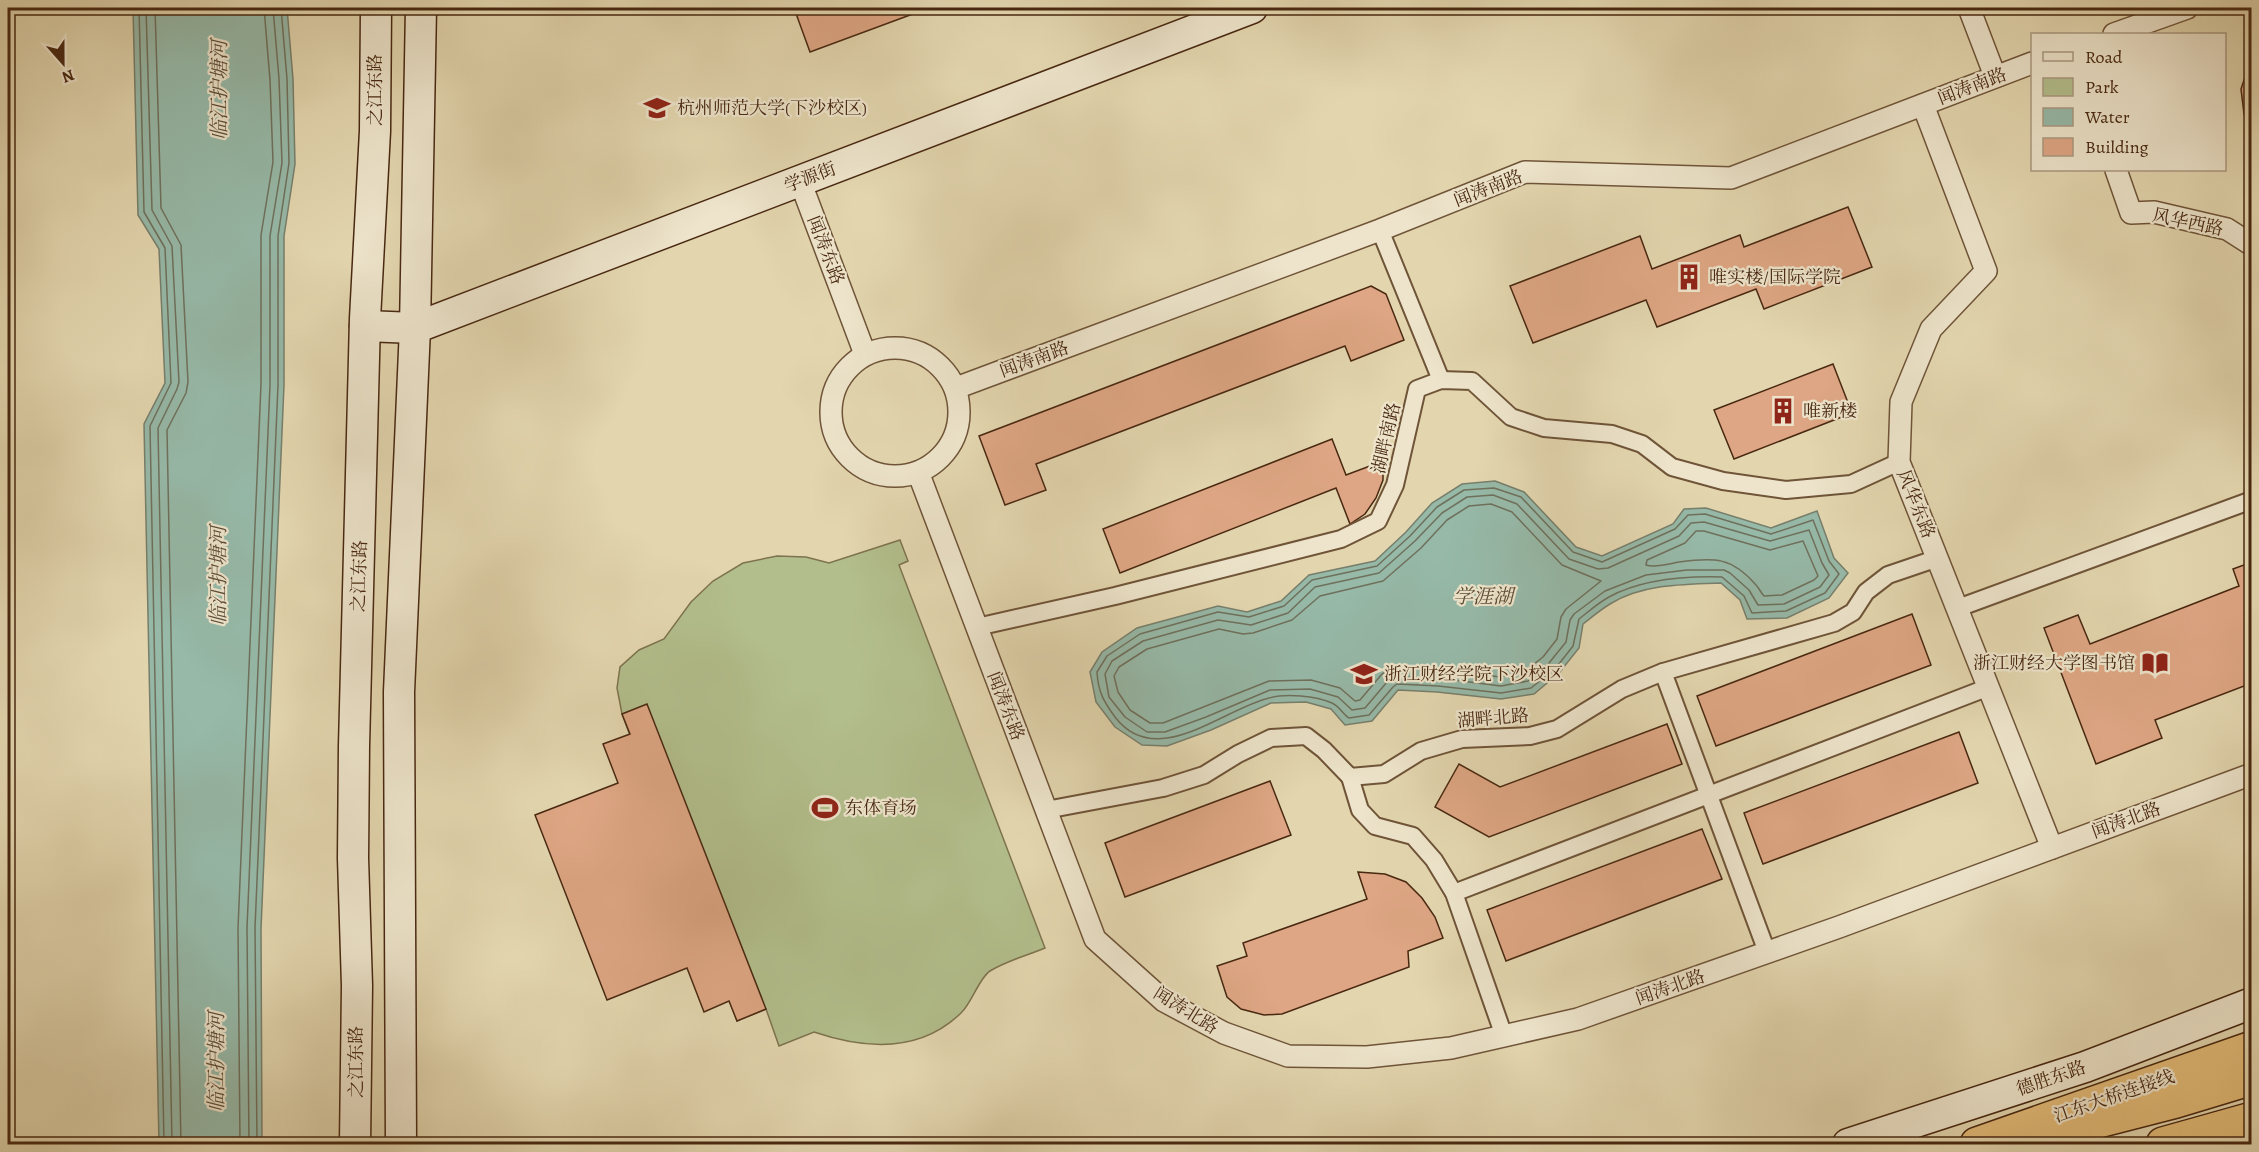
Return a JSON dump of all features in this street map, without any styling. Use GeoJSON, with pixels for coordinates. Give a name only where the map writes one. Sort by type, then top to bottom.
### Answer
{"type":"FeatureCollection","features":[{"type":"Feature","properties":{"kind":"highway","name":"江东大桥连接线"},"geometry":{"type":"LineString","coordinates":[[1977,1144],[2252,1048]]}},
{"type":"Feature","properties":{"kind":"highway","name":"江东大桥连接线"},"geometry":{"type":"LineString","coordinates":[[2009,1144],[2176,1101],[2252,1078]]}},
{"type":"Feature","properties":{"kind":"highway"},"geometry":{"type":"LineString","coordinates":[[2176,1141],[2252,1119]]}},
{"type":"Feature","properties":{"kind":"main road","name":"之江东路"},"geometry":{"type":"LineString","coordinates":[[356,1144],[357,986],[353,858],[365,317],[375,131],[376,8]]}},
{"type":"Feature","properties":{"kind":"main road"},"geometry":{"type":"LineString","coordinates":[[401,1144],[399,692],[415,316],[421,8]]}},
{"type":"Feature","properties":{"kind":"main road"},"geometry":{"type":"LineString","coordinates":[[415,316],[447,300],[1202,8]]}},
{"type":"Feature","properties":{"kind":"main road","name":"学源街"},"geometry":{"type":"LineString","coordinates":[[365,317],[415,316],[800,181],[1252,8]]}},
{"type":"Feature","properties":{"kind":"main road","name":"德胜东路"},"geometry":{"type":"LineString","coordinates":[[1848,1144],[2085,1067],[2252,1003]]}},
{"type":"Feature","properties":{"kind":"street"},"geometry":{"type":"LineString","coordinates":[[1969,8],[1995,76]]}},
{"type":"Feature","properties":{"kind":"street"},"geometry":{"type":"LineString","coordinates":[[2117,33],[2187,8]]}},
{"type":"Feature","properties":{"kind":"street","name":"闻涛南路"},"geometry":{"type":"LineString","coordinates":[[956,388],[1380,230],[1525,172],[1731,178],[2031,63]]}},
{"type":"Feature","properties":{"kind":"street","name":"风华东路"},"geometry":{"type":"LineString","coordinates":[[1923,105],[1986,271],[1931,329],[1901,402],[1899,462],[2052,848]]}},
{"type":"Feature","properties":{"kind":"street","name":"风华西路"},"geometry":{"type":"LineString","coordinates":[[2116,171],[2131,213],[2154,212],[2227,229],[2252,244]]}},
{"type":"Feature","properties":{"kind":"street","name":"闻涛东路"},"geometry":{"type":"LineString","coordinates":[[800,181],[865,354]]}},
{"type":"Feature","properties":{"kind":"street"},"geometry":{"type":"LineString","coordinates":[[1380,230],[1441,380],[1472,381],[1511,417],[1544,428],[1612,434],[1642,444],[1672,466],[1723,481],[1786,490],[1851,484],[1899,462]]}},
{"type":"Feature","properties":{"kind":"street"},"geometry":{"type":"LineString","coordinates":[[886,347],[908,348],[928,356],[945,369],[956,388],[960,408],[958,429],[950,447],[936,462],[918,472],[897,477],[875,474],[856,464],[841,448],[832,428],[830,406],[836,385],[848,367],[865,354],[886,347]]}},
{"type":"Feature","properties":{"kind":"street","name":"湖畔南路"},"geometry":{"type":"LineString","coordinates":[[977,627],[1115,596],[1341,539],[1378,521],[1395,485],[1418,389],[1441,380]]}},
{"type":"Feature","properties":{"kind":"street","name":"闻涛东路"},"geometry":{"type":"LineString","coordinates":[[918,472],[1095,939]]}},
{"type":"Feature","properties":{"kind":"street"},"geometry":{"type":"LineString","coordinates":[[1958,608],[2252,500]]}},
{"type":"Feature","properties":{"kind":"street","name":"湖畔北路"},"geometry":{"type":"LineString","coordinates":[[1350,777],[1384,774],[1421,751],[1462,739],[1530,736],[1557,729],[1622,689],[1663,672],[1834,623],[1853,612],[1866,592],[1888,575],[1938,558]]}},
{"type":"Feature","properties":{"kind":"street"},"geometry":{"type":"LineString","coordinates":[[1663,672],[1767,952]]}},
{"type":"Feature","properties":{"kind":"street"},"geometry":{"type":"LineString","coordinates":[[1454,893],[1989,687]]}},
{"type":"Feature","properties":{"kind":"street"},"geometry":{"type":"LineString","coordinates":[[1046,810],[1163,788],[1204,776],[1238,754],[1271,738],[1306,736],[1324,750],[1350,777],[1360,810],[1376,826],[1413,836],[1434,860],[1454,893],[1504,1036]]}},
{"type":"Feature","properties":{"kind":"street","name":"闻涛北路"},"geometry":{"type":"LineString","coordinates":[[1095,939],[1164,1001],[1224,1033],[1288,1056],[1367,1057],[1451,1048],[1578,1019],[2252,774]]}},
{"type":"Feature","properties":{"kind":"green space","name":"东体育场"},"geometry":{"type":"Polygon","coordinates":[[[900,540],[908,561],[899,565],[1045,948],[990,971],[982,979],[961,1013],[945,1026],[928,1035],[910,1041],[872,1044],[852,1042],[814,1032],[779,1046],[766,1009],[737,1021],[622,714],[617,688],[620,667],[639,650],[664,639],[691,602],[713,581],[743,563],[777,556],[806,557],[829,563],[900,540]]]}},
{"type":"Feature","properties":{"kind":"water","name":"临江护塘河"},"geometry":{"type":"Polygon","coordinates":[[[133,8],[287,8],[293,79],[295,164],[284,236],[284,385],[261,929],[262,1144],[159,1144],[144,424],[165,383],[159,249],[138,215],[133,8]]]}},
{"type":"Feature","properties":{"kind":"water","name":"学涯湖"},"geometry":{"type":"Polygon","coordinates":[[[1495,481],[1524,492],[1576,547],[1602,556],[1673,524],[1684,509],[1706,508],[1771,528],[1817,511],[1834,558],[1848,573],[1829,598],[1787,618],[1747,619],[1740,600],[1721,583],[1664,586],[1622,597],[1583,624],[1579,648],[1559,673],[1534,694],[1501,699],[1398,690],[1372,721],[1345,725],[1331,709],[1306,702],[1271,703],[1211,730],[1167,746],[1142,745],[1115,727],[1096,702],[1090,672],[1102,652],[1137,628],[1218,606],[1247,612],[1281,601],[1309,575],[1375,561],[1432,503],[1462,484],[1495,481]]]}},
{"type":"Feature","properties":{"kind":"building"},"geometry":{"type":"Polygon","coordinates":[[[794,8],[929,8],[810,52],[794,8]]]}},
{"type":"Feature","properties":{"kind":"building"},"geometry":{"type":"Polygon","coordinates":[[[2252,64],[2252,111],[2244,114],[2241,89],[2248,68],[2252,64]]]}},
{"type":"Feature","properties":{"kind":"building","name":"唯实楼/国际学院"},"geometry":{"type":"Polygon","coordinates":[[[1848,207],[1872,267],[1764,309],[1756,289],[1657,327],[1646,300],[1533,343],[1510,286],[1640,236],[1652,269],[1740,235],[1744,247],[1848,207]]]}},
{"type":"Feature","properties":{"kind":"building"},"geometry":{"type":"Polygon","coordinates":[[[1371,286],[1386,294],[1404,340],[1351,361],[1345,346],[1036,464],[1046,490],[1005,505],[979,436],[1371,286]]]}},
{"type":"Feature","properties":{"kind":"building","name":"唯新楼"},"geometry":{"type":"Polygon","coordinates":[[[1833,364],[1852,413],[1734,459],[1714,410],[1833,364]]]}},
{"type":"Feature","properties":{"kind":"building"},"geometry":{"type":"Polygon","coordinates":[[[1332,439],[1346,475],[1383,461],[1383,480],[1376,498],[1365,514],[1350,524],[1336,488],[1120,573],[1103,529],[1332,439]]]}},
{"type":"Feature","properties":{"kind":"building","name":"浙江财经大学图书馆"},"geometry":{"type":"Polygon","coordinates":[[[2252,562],[2252,683],[2155,720],[2162,738],[2096,764],[2044,628],[2078,615],[2090,644],[2239,586],[2233,569],[2252,562]]]}},
{"type":"Feature","properties":{"kind":"building"},"geometry":{"type":"Polygon","coordinates":[[[1912,614],[1931,665],[1716,746],[1697,696],[1912,614]]]}},
{"type":"Feature","properties":{"kind":"building"},"geometry":{"type":"Polygon","coordinates":[[[647,704],[766,1009],[737,1021],[729,1001],[704,1012],[687,968],[607,1000],[535,815],[618,783],[603,744],[630,734],[622,714],[647,704]]]}},
{"type":"Feature","properties":{"kind":"building"},"geometry":{"type":"Polygon","coordinates":[[[1667,724],[1682,764],[1489,837],[1435,807],[1459,764],[1500,787],[1667,724]]]}},
{"type":"Feature","properties":{"kind":"building"},"geometry":{"type":"Polygon","coordinates":[[[1959,732],[1978,783],[1763,864],[1744,813],[1959,732]]]}},
{"type":"Feature","properties":{"kind":"building"},"geometry":{"type":"Polygon","coordinates":[[[1270,781],[1291,835],[1125,897],[1105,843],[1270,781]]]}},
{"type":"Feature","properties":{"kind":"building"},"geometry":{"type":"Polygon","coordinates":[[[1702,829],[1722,879],[1506,961],[1487,910],[1702,829]]]}},
{"type":"Feature","properties":{"kind":"building"},"geometry":{"type":"Polygon","coordinates":[[[1358,872],[1385,874],[1406,882],[1422,898],[1435,917],[1443,938],[1408,951],[1409,967],[1282,1014],[1264,1015],[1241,1009],[1227,997],[1217,966],[1247,956],[1243,943],[1367,899],[1358,872]]]}},
{"type":"Feature","properties":{"kind":"place","name":"杭州师范大学(下沙校区)"},"geometry":{"type":"Point","coordinates":[657,108]}},
{"type":"Feature","properties":{"kind":"place","name":"唯实楼/国际学院"},"geometry":{"type":"Point","coordinates":[1689,277]}},
{"type":"Feature","properties":{"kind":"place","name":"唯新楼"},"geometry":{"type":"Point","coordinates":[1783,411]}},
{"type":"Feature","properties":{"kind":"place","name":"浙江财经大学图书馆"},"geometry":{"type":"Point","coordinates":[2155,663]}},
{"type":"Feature","properties":{"kind":"place","name":"浙江财经学院下沙校区"},"geometry":{"type":"Point","coordinates":[1364,674]}},
{"type":"Feature","properties":{"kind":"place","name":"东体育场"},"geometry":{"type":"Point","coordinates":[825,808]}}]}
